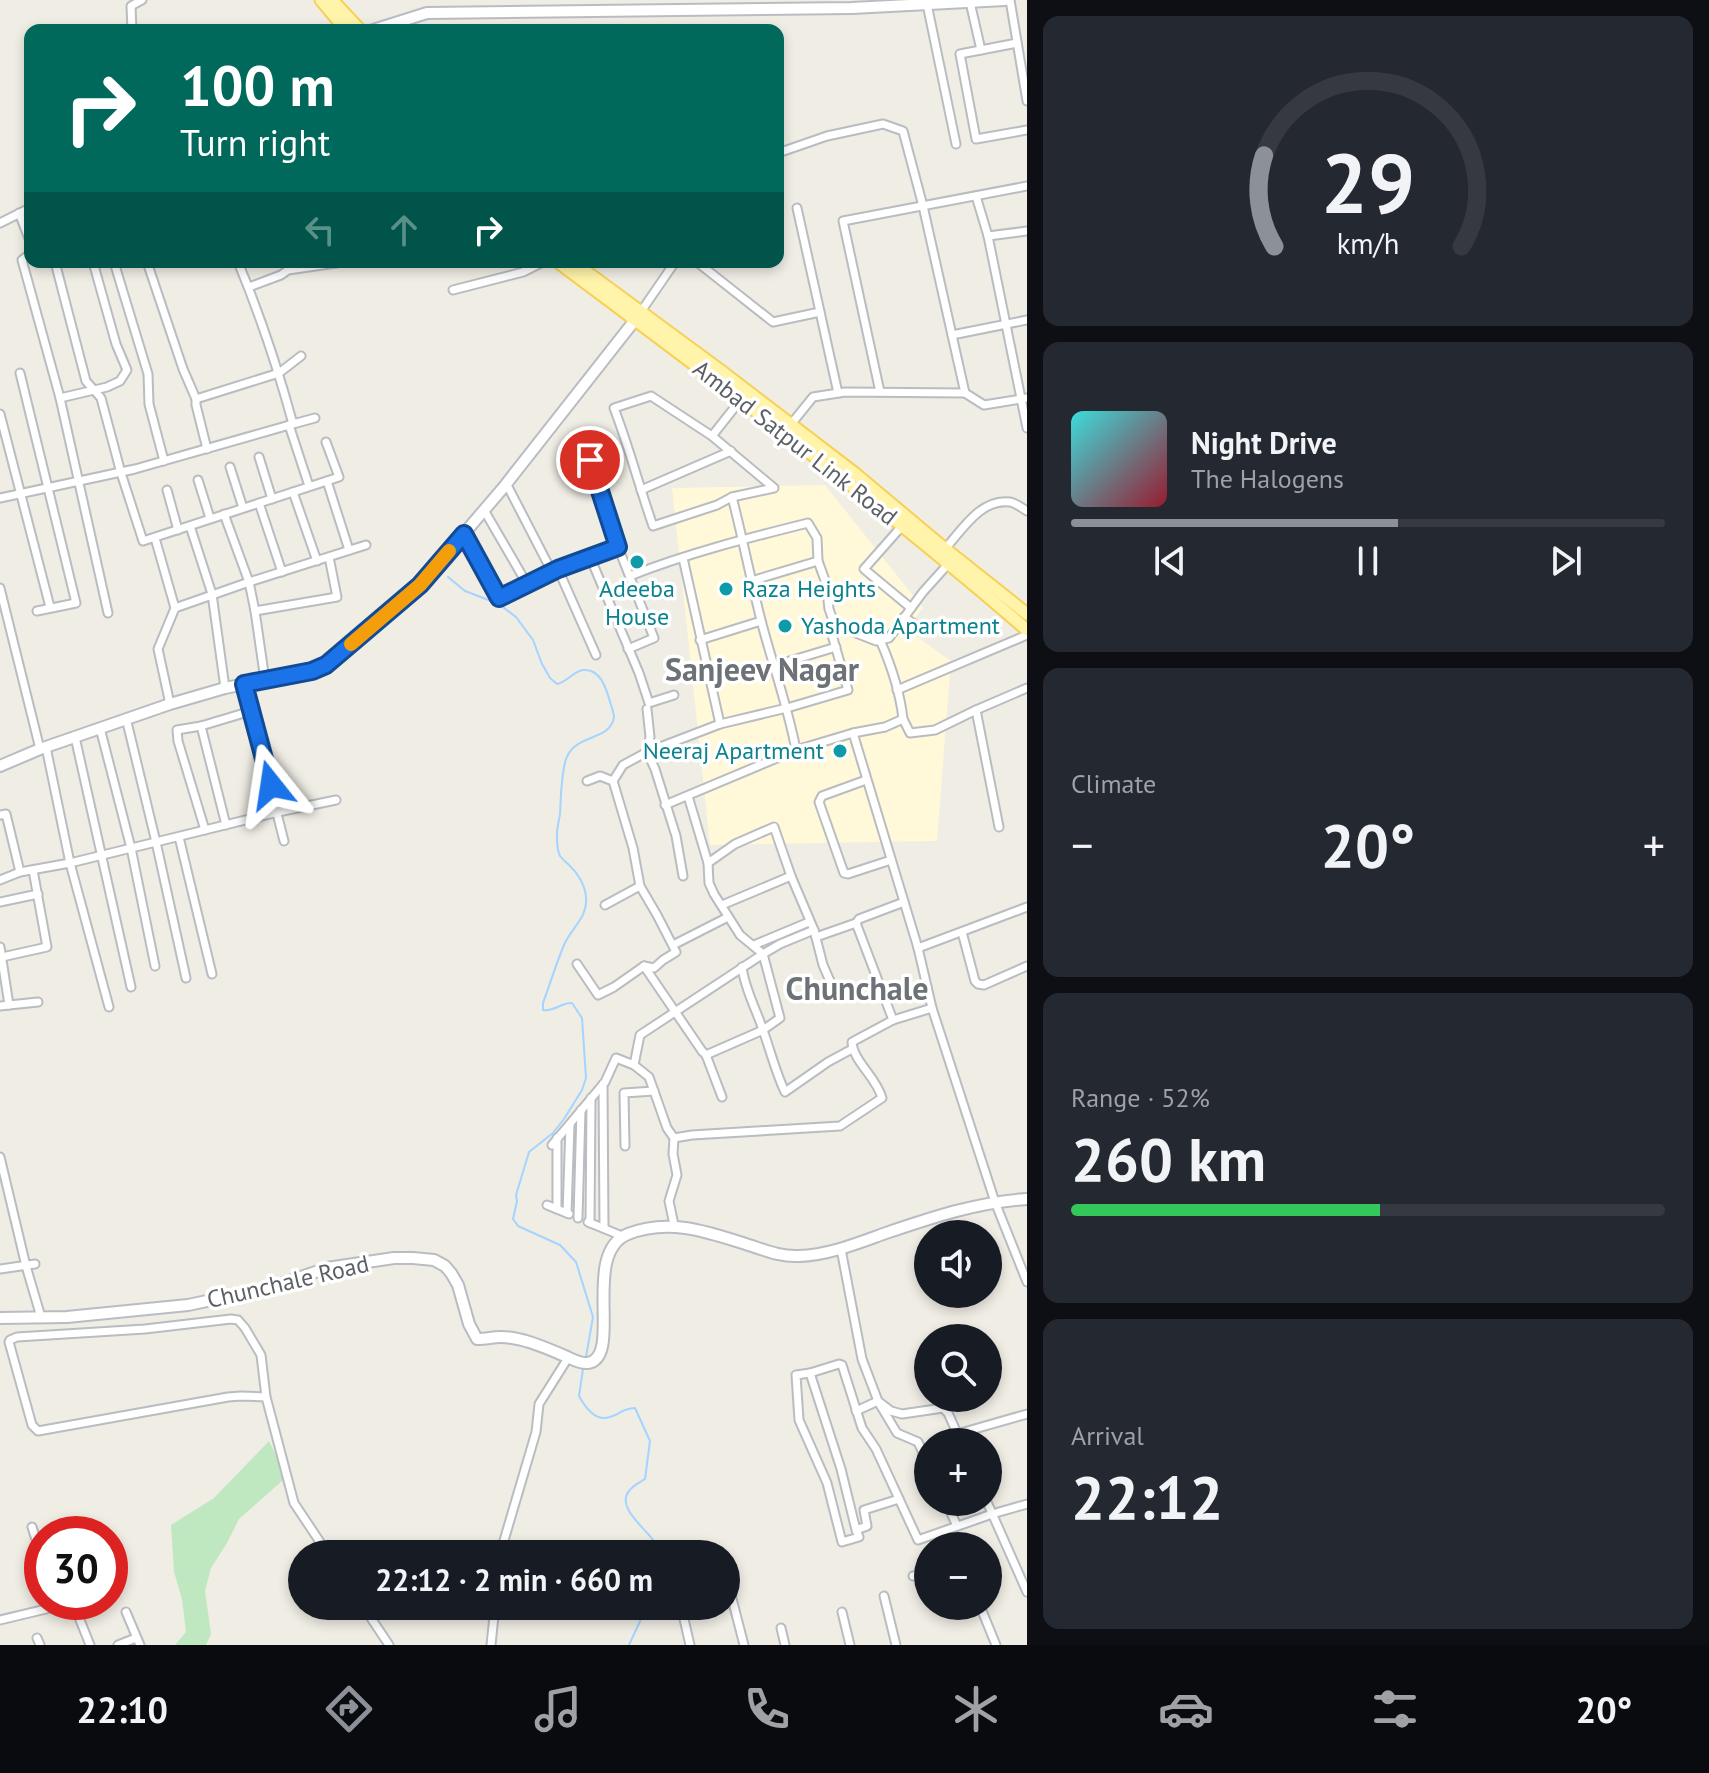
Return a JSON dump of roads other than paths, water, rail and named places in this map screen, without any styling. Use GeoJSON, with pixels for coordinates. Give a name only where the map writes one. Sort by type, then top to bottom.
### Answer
{"type":"FeatureCollection","features":[{"type":"Feature","properties":{"kind":"main road"},"geometry":{"type":"LineString","coordinates":[[321,0],[341,24]]}},
{"type":"Feature","properties":{"kind":"main road"},"geometry":{"type":"LineString","coordinates":[[332,0],[354,24]]}},
{"type":"Feature","properties":{"kind":"main road","name":"Ambad Satpur Link Road"},"geometry":{"type":"LineString","coordinates":[[567,268],[745,395],[902,526],[950,556],[1027,614]]}},
{"type":"Feature","properties":{"kind":"main road","name":"Ambad Satpur Link Road"},"geometry":{"type":"LineString","coordinates":[[580,268],[638,316]]}},
{"type":"Feature","properties":{"kind":"main road","name":"Ambad Satpur Link Road"},"geometry":{"type":"LineString","coordinates":[[788,428],[853,472],[950,556],[1027,632]]}},
{"type":"Feature","properties":{"kind":"street"},"geometry":{"type":"LineString","coordinates":[[132,24],[131,6],[142,0]]}},
{"type":"Feature","properties":{"kind":"street"},"geometry":{"type":"LineString","coordinates":[[392,24],[427,13],[852,8],[1008,0],[1027,101]]}},
{"type":"Feature","properties":{"kind":"street"},"geometry":{"type":"LineString","coordinates":[[970,2],[981,50]]}},
{"type":"Feature","properties":{"kind":"street"},"geometry":{"type":"LineString","coordinates":[[927,4],[956,144]]}},
{"type":"Feature","properties":{"kind":"street"},"geometry":{"type":"LineString","coordinates":[[1017,43],[960,54],[976,139],[1027,130]]}},
{"type":"Feature","properties":{"kind":"street"},"geometry":{"type":"LineString","coordinates":[[784,151],[827,136],[883,124],[903,131],[965,393]]}},
{"type":"Feature","properties":{"kind":"street"},"geometry":{"type":"LineString","coordinates":[[880,392],[843,221],[1027,186]]}},
{"type":"Feature","properties":{"kind":"street"},"geometry":{"type":"LineString","coordinates":[[976,196],[988,236],[1024,398],[1027,428]]}},
{"type":"Feature","properties":{"kind":"street"},"geometry":{"type":"LineString","coordinates":[[797,208],[838,393]]}},
{"type":"Feature","properties":{"kind":"street"},"geometry":{"type":"LineString","coordinates":[[0,223],[24,211]]}},
{"type":"Feature","properties":{"kind":"street"},"geometry":{"type":"LineString","coordinates":[[19,213],[24,226]]}},
{"type":"Feature","properties":{"kind":"street"},"geometry":{"type":"LineString","coordinates":[[988,236],[1027,231]]}},
{"type":"Feature","properties":{"kind":"street"},"geometry":{"type":"LineString","coordinates":[[24,268],[60,398],[108,613]]}},
{"type":"Feature","properties":{"kind":"street"},"geometry":{"type":"LineString","coordinates":[[57,268],[86,381],[101,398],[143,541],[339,477],[326,442]]}},
{"type":"Feature","properties":{"kind":"street"},"geometry":{"type":"LineString","coordinates":[[60,398],[107,387],[120,381],[127,370],[116,344],[95,268]]}},
{"type":"Feature","properties":{"kind":"street"},"geometry":{"type":"LineString","coordinates":[[116,268],[148,374],[149,404],[164,461]]}},
{"type":"Feature","properties":{"kind":"street"},"geometry":{"type":"LineString","coordinates":[[149,268],[196,399],[207,449]]}},
{"type":"Feature","properties":{"kind":"street"},"geometry":{"type":"LineString","coordinates":[[241,268],[256,303],[279,373],[309,486]]}},
{"type":"Feature","properties":{"kind":"street"},"geometry":{"type":"LineString","coordinates":[[249,287],[281,275],[286,268]]}},
{"type":"Feature","properties":{"kind":"street"},"geometry":{"type":"LineString","coordinates":[[453,290],[531,268]]}},
{"type":"Feature","properties":{"kind":"street"},"geometry":{"type":"LineString","coordinates":[[0,766],[170,704],[225,688],[312,671],[326,665],[420,585],[506,483],[638,316],[671,268]]}},
{"type":"Feature","properties":{"kind":"street"},"geometry":{"type":"LineString","coordinates":[[705,268],[773,322],[820,312]]}},
{"type":"Feature","properties":{"kind":"street"},"geometry":{"type":"LineString","coordinates":[[952,335],[1027,320]]}},
{"type":"Feature","properties":{"kind":"street"},"geometry":{"type":"LineString","coordinates":[[196,399],[279,373],[301,356]]}},
{"type":"Feature","properties":{"kind":"street"},"geometry":{"type":"LineString","coordinates":[[20,373],[76,603],[37,611]]}},
{"type":"Feature","properties":{"kind":"street"},"geometry":{"type":"LineString","coordinates":[[788,428],[813,397],[838,393],[965,393],[984,405],[1024,398]]}},
{"type":"Feature","properties":{"kind":"street"},"geometry":{"type":"LineString","coordinates":[[712,436],[745,395]]}},
{"type":"Feature","properties":{"kind":"street"},"geometry":{"type":"LineString","coordinates":[[651,396],[712,436],[774,488],[732,497],[653,526],[614,408],[651,396]]}},
{"type":"Feature","properties":{"kind":"street"},"geometry":{"type":"LineString","coordinates":[[0,414],[50,607]]}},
{"type":"Feature","properties":{"kind":"street"},"geometry":{"type":"LineString","coordinates":[[0,498],[121,473],[315,418]]}},
{"type":"Feature","properties":{"kind":"street"},"geometry":{"type":"LineString","coordinates":[[641,490],[731,451]]}},
{"type":"Feature","properties":{"kind":"street"},"geometry":{"type":"LineString","coordinates":[[259,457],[272,499]]}},
{"type":"Feature","properties":{"kind":"street"},"geometry":{"type":"LineString","coordinates":[[590,460],[618,547],[654,638],[628,649]]}},
{"type":"Feature","properties":{"kind":"street"},"geometry":{"type":"LineString","coordinates":[[230,467],[243,508]]}},
{"type":"Feature","properties":{"kind":"street"},"geometry":{"type":"LineString","coordinates":[[198,480],[210,518]]}},
{"type":"Feature","properties":{"kind":"street"},"geometry":{"type":"LineString","coordinates":[[327,481],[349,550]]}},
{"type":"Feature","properties":{"kind":"street"},"geometry":{"type":"LineString","coordinates":[[506,483],[555,570],[596,655]]}},
{"type":"Feature","properties":{"kind":"street"},"geometry":{"type":"LineString","coordinates":[[167,490],[178,530]]}},
{"type":"Feature","properties":{"kind":"street"},"geometry":{"type":"LineString","coordinates":[[293,492],[317,561]]}},
{"type":"Feature","properties":{"kind":"street"},"geometry":{"type":"LineString","coordinates":[[732,497],[796,750]]}},
{"type":"Feature","properties":{"kind":"street"},"geometry":{"type":"LineString","coordinates":[[836,629],[848,630],[876,641],[889,638],[982,508],[1012,502],[1027,511]]}},
{"type":"Feature","properties":{"kind":"street"},"geometry":{"type":"LineString","coordinates":[[259,503],[282,572]]}},
{"type":"Feature","properties":{"kind":"street"},"geometry":{"type":"LineString","coordinates":[[484,510],[527,584]]}},
{"type":"Feature","properties":{"kind":"street"},"geometry":{"type":"LineString","coordinates":[[224,514],[249,582],[265,680]]}},
{"type":"Feature","properties":{"kind":"street"},"geometry":{"type":"LineString","coordinates":[[630,576],[743,539],[808,523],[817,538],[818,561],[836,629]]}},
{"type":"Feature","properties":{"kind":"street"},"geometry":{"type":"LineString","coordinates":[[190,526],[212,594],[225,688]]}},
{"type":"Feature","properties":{"kind":"street"},"geometry":{"type":"LineString","coordinates":[[902,526],[864,569],[911,608]]}},
{"type":"Feature","properties":{"kind":"street"},"geometry":{"type":"LineString","coordinates":[[464,534],[499,598],[555,570],[618,547]]}},
{"type":"Feature","properties":{"kind":"street"},"geometry":{"type":"LineString","coordinates":[[155,538],[175,608],[158,649],[170,704]]}},
{"type":"Feature","properties":{"kind":"street"},"geometry":{"type":"LineString","coordinates":[[175,608],[366,545]]}},
{"type":"Feature","properties":{"kind":"street"},"geometry":{"type":"LineString","coordinates":[[255,611],[337,597],[329,557]]}},
{"type":"Feature","properties":{"kind":"street"},"geometry":{"type":"LineString","coordinates":[[590,557],[649,703],[674,695]]}},
{"type":"Feature","properties":{"kind":"street"},"geometry":{"type":"LineString","coordinates":[[683,558],[720,724]]}},
{"type":"Feature","properties":{"kind":"street"},"geometry":{"type":"LineString","coordinates":[[751,581],[818,561]]}},
{"type":"Feature","properties":{"kind":"street"},"geometry":{"type":"LineString","coordinates":[[0,588],[109,1007]]}},
{"type":"Feature","properties":{"kind":"street"},"geometry":{"type":"LineString","coordinates":[[904,617],[917,626]]}},
{"type":"Feature","properties":{"kind":"street"},"geometry":{"type":"LineString","coordinates":[[700,640],[761,621]]}},
{"type":"Feature","properties":{"kind":"street"},"geometry":{"type":"LineString","coordinates":[[577,964],[598,995],[644,966],[654,968],[676,952],[640,886],[633,848],[613,781],[623,765],[647,752],[720,724],[848,690],[832,635],[836,629]]}},
{"type":"Feature","properties":{"kind":"street"},"geometry":{"type":"LineString","coordinates":[[897,690],[1027,632]]}},
{"type":"Feature","properties":{"kind":"street"},"geometry":{"type":"LineString","coordinates":[[880,640],[889,660],[903,719],[910,733],[935,730],[976,710],[1027,691]]}},
{"type":"Feature","properties":{"kind":"street"},"geometry":{"type":"LineString","coordinates":[[773,666],[836,647]]}},
{"type":"Feature","properties":{"kind":"street"},"geometry":{"type":"LineString","coordinates":[[244,684],[284,841]]}},
{"type":"Feature","properties":{"kind":"street"},"geometry":{"type":"LineString","coordinates":[[647,709],[650,737],[647,752],[676,836],[683,876]]}},
{"type":"Feature","properties":{"kind":"street"},"geometry":{"type":"LineString","coordinates":[[976,710],[999,827]]}},
{"type":"Feature","properties":{"kind":"street"},"geometry":{"type":"LineString","coordinates":[[205,830],[177,730],[251,711]]}},
{"type":"Feature","properties":{"kind":"street"},"geometry":{"type":"LineString","coordinates":[[126,718],[186,978]]}},
{"type":"Feature","properties":{"kind":"street"},"geometry":{"type":"LineString","coordinates":[[665,805],[796,750],[885,727],[903,719]]}},
{"type":"Feature","properties":{"kind":"street"},"geometry":{"type":"LineString","coordinates":[[201,726],[226,825]]}},
{"type":"Feature","properties":{"kind":"street"},"geometry":{"type":"LineString","coordinates":[[100,728],[131,848],[155,966]]}},
{"type":"Feature","properties":{"kind":"street"},"geometry":{"type":"LineString","coordinates":[[853,733],[918,948],[932,1008],[995,1202],[1027,1282]]}},
{"type":"Feature","properties":{"kind":"street"},"geometry":{"type":"LineString","coordinates":[[75,737],[131,987]]}},
{"type":"Feature","properties":{"kind":"street"},"geometry":{"type":"LineString","coordinates":[[587,781],[600,776],[613,781]]}},
{"type":"Feature","properties":{"kind":"street"},"geometry":{"type":"LineString","coordinates":[[866,780],[821,797],[819,802],[844,873],[891,860]]}},
{"type":"Feature","properties":{"kind":"street"},"geometry":{"type":"LineString","coordinates":[[688,796],[708,863],[709,883],[740,935],[763,954],[780,1018],[763,1030],[706,1055]]}},
{"type":"Feature","properties":{"kind":"street"},"geometry":{"type":"LineString","coordinates":[[0,880],[20,872],[336,800]]}},
{"type":"Feature","properties":{"kind":"street"},"geometry":{"type":"LineString","coordinates":[[0,815],[6,814],[20,872]]}},
{"type":"Feature","properties":{"kind":"street"},"geometry":{"type":"LineString","coordinates":[[708,863],[735,844],[774,827],[837,997]]}},
{"type":"Feature","properties":{"kind":"street"},"geometry":{"type":"LineString","coordinates":[[179,837],[212,974]]}},
{"type":"Feature","properties":{"kind":"street"},"geometry":{"type":"LineString","coordinates":[[2,957],[47,947],[33,870]]}},
{"type":"Feature","properties":{"kind":"street"},"geometry":{"type":"LineString","coordinates":[[722,905],[791,876]]}},
{"type":"Feature","properties":{"kind":"street"},"geometry":{"type":"LineString","coordinates":[[605,905],[640,886]]}},
{"type":"Feature","properties":{"kind":"street"},"geometry":{"type":"LineString","coordinates":[[0,902],[38,894]]}},
{"type":"Feature","properties":{"kind":"street"},"geometry":{"type":"LineString","coordinates":[[634,1065],[640,1035],[763,954],[780,944],[856,923],[859,919],[904,902]]}},
{"type":"Feature","properties":{"kind":"street"},"geometry":{"type":"LineString","coordinates":[[918,948],[1027,907]]}},
{"type":"Feature","properties":{"kind":"street"},"geometry":{"type":"LineString","coordinates":[[673,945],[728,917]]}},
{"type":"Feature","properties":{"kind":"street"},"geometry":{"type":"LineString","coordinates":[[754,945],[809,922]]}},
{"type":"Feature","properties":{"kind":"street"},"geometry":{"type":"LineString","coordinates":[[856,923],[893,1020]]}},
{"type":"Feature","properties":{"kind":"street"},"geometry":{"type":"LineString","coordinates":[[962,932],[978,984],[984,985],[1027,966]]}},
{"type":"Feature","properties":{"kind":"street"},"geometry":{"type":"LineString","coordinates":[[0,947],[5,1006],[38,1002]]}},
{"type":"Feature","properties":{"kind":"street"},"geometry":{"type":"LineString","coordinates":[[644,966],[706,1055],[722,1097]]}},
{"type":"Feature","properties":{"kind":"street"},"geometry":{"type":"LineString","coordinates":[[742,967],[748,994],[785,1092],[852,1049]]}},
{"type":"Feature","properties":{"kind":"street"},"geometry":{"type":"LineString","coordinates":[[674,1138],[840,1126],[882,1098],[875,1081],[852,1049],[852,1042],[893,1020],[932,1008]]}},
{"type":"Feature","properties":{"kind":"street"},"geometry":{"type":"LineString","coordinates":[[557,1209],[555,1142],[603,1084],[616,1058],[634,1065],[649,1077],[667,1128],[674,1138],[677,1175],[669,1201],[674,1225]]}},
{"type":"Feature","properties":{"kind":"street"},"geometry":{"type":"LineString","coordinates":[[603,1084],[604,1228]]}},
{"type":"Feature","properties":{"kind":"street"},"geometry":{"type":"LineString","coordinates":[[625,1146],[624,1093],[654,1091]]}},
{"type":"Feature","properties":{"kind":"street"},"geometry":{"type":"LineString","coordinates":[[590,1223],[591,1098]]}},
{"type":"Feature","properties":{"kind":"street"},"geometry":{"type":"LineString","coordinates":[[578,1218],[581,1110]]}},
{"type":"Feature","properties":{"kind":"street"},"geometry":{"type":"LineString","coordinates":[[567,1213],[570,1122]]}},
{"type":"Feature","properties":{"kind":"street"},"geometry":{"type":"LineString","coordinates":[[0,1157],[41,1317]]}},
{"type":"Feature","properties":{"kind":"street"},"geometry":{"type":"LineString","coordinates":[[504,1540],[536,1432],[539,1404],[568,1358],[589,1363],[599,1355],[604,1339],[606,1265],[612,1249],[622,1236],[674,1225],[712,1233],[781,1255],[811,1255],[841,1249],[938,1216],[995,1202],[1027,1199]]}},
{"type":"Feature","properties":{"kind":"street"},"geometry":{"type":"LineString","coordinates":[[547,1205],[622,1236]]}},
{"type":"Feature","properties":{"kind":"street"},"geometry":{"type":"LineString","coordinates":[[841,1249],[862,1359],[878,1401],[897,1433],[914,1440]]}},
{"type":"Feature","properties":{"kind":"street","name":"Chunchale Road"},"geometry":{"type":"LineString","coordinates":[[0,1318],[141,1311],[207,1303],[285,1284],[327,1268],[394,1258],[423,1258],[445,1266],[455,1279],[477,1339],[509,1338],[568,1358]]}},
{"type":"Feature","properties":{"kind":"street"},"geometry":{"type":"LineString","coordinates":[[0,1269],[35,1264]]}},
{"type":"Feature","properties":{"kind":"street"},"geometry":{"type":"LineString","coordinates":[[266,1397],[228,1397],[38,1431],[32,1425],[9,1342],[14,1337],[238,1320],[261,1355],[266,1397],[294,1503],[319,1540]]}},
{"type":"Feature","properties":{"kind":"street"},"geometry":{"type":"LineString","coordinates":[[810,1373],[859,1537],[842,1542],[827,1483],[799,1420],[796,1375],[839,1364],[842,1365],[862,1428],[876,1449],[918,1540],[986,1516]]}},
{"type":"Feature","properties":{"kind":"street"},"geometry":{"type":"LineString","coordinates":[[856,1411],[878,1401]]}},
{"type":"Feature","properties":{"kind":"street"},"geometry":{"type":"LineString","coordinates":[[878,1401],[897,1414],[943,1408],[955,1428]]}},
{"type":"Feature","properties":{"kind":"street"},"geometry":{"type":"LineString","coordinates":[[987,1428],[1027,1414]]}},
{"type":"Feature","properties":{"kind":"street"},"geometry":{"type":"LineString","coordinates":[[856,1530],[867,1526],[864,1510],[899,1499]]}},
{"type":"Feature","properties":{"kind":"street"},"geometry":{"type":"LineString","coordinates":[[1002,1511],[1027,1504]]}},
{"type":"Feature","properties":{"kind":"street"},"geometry":{"type":"LineString","coordinates":[[952,1516],[957,1526]]}},
{"type":"Feature","properties":{"kind":"street"},"geometry":{"type":"LineString","coordinates":[[993,1516],[1027,1592]]}},
{"type":"Feature","properties":{"kind":"street"},"geometry":{"type":"LineString","coordinates":[[884,1596],[896,1645]]}},
{"type":"Feature","properties":{"kind":"street"},"geometry":{"type":"LineString","coordinates":[[842,1612],[850,1645]]}},
{"type":"Feature","properties":{"kind":"street"},"geometry":{"type":"LineString","coordinates":[[0,1620],[24,1613]]}},
{"type":"Feature","properties":{"kind":"street"},"geometry":{"type":"LineString","coordinates":[[118,1645],[138,1641],[128,1617]]}},
{"type":"Feature","properties":{"kind":"street"},"geometry":{"type":"LineString","coordinates":[[80,1620],[90,1645]]}},
{"type":"Feature","properties":{"kind":"street"},"geometry":{"type":"LineString","coordinates":[[372,1620],[389,1645]]}},
{"type":"Feature","properties":{"kind":"street"},"geometry":{"type":"LineString","coordinates":[[491,1645],[494,1620]]}},
{"type":"Feature","properties":{"kind":"street"},"geometry":{"type":"LineString","coordinates":[[684,1620],[690,1645]]}},
{"type":"Feature","properties":{"kind":"street"},"geometry":{"type":"LineString","coordinates":[[738,1620],[744,1645]]}},
{"type":"Feature","properties":{"kind":"street"},"geometry":{"type":"LineString","coordinates":[[986,1620],[996,1645]]}},
{"type":"Feature","properties":{"kind":"street"},"geometry":{"type":"LineString","coordinates":[[781,1628],[785,1645]]}},
{"type":"Feature","properties":{"kind":"waterway"},"geometry":{"type":"LineString","coordinates":[[448,577],[465,591],[499,604],[516,617],[533,640],[550,678],[557,684],[583,670],[595,673],[605,688],[614,716],[606,730],[570,751],[564,765],[558,847],[560,856],[580,880],[586,904],[582,917],[564,945],[543,1003],[543,1010],[572,1003],[582,1018],[586,1078],[564,1119],[553,1133],[529,1152],[516,1195],[513,1219],[518,1226],[560,1245],[576,1262],[593,1317],[586,1357]]}},
{"type":"Feature","properties":{"kind":"waterway"},"geometry":{"type":"LineString","coordinates":[[583,1369],[579,1396],[588,1409],[605,1418],[635,1408],[650,1441],[645,1479],[632,1487],[626,1504],[653,1540]]}},
{"type":"Feature","properties":{"kind":"waterway"},"geometry":{"type":"LineString","coordinates":[[629,1645],[641,1620]]}},
{"type":"Feature","properties":{"kind":"place","name":"Adeeba House"},"geometry":{"type":"Point","coordinates":[637,562]}},
{"type":"Feature","properties":{"kind":"place","name":"Raza Heights"},"geometry":{"type":"Point","coordinates":[726,589]}},
{"type":"Feature","properties":{"kind":"place","name":"Yashoda Apartment"},"geometry":{"type":"Point","coordinates":[785,626]}},
{"type":"Feature","properties":{"kind":"place","name":"Neeraj Apartment"},"geometry":{"type":"Point","coordinates":[840,751]}},
{"type":"Feature","properties":{"kind":"district","name":"Sanjeev Nagar"},"geometry":{"type":"Point","coordinates":[762,670]}},
{"type":"Feature","properties":{"kind":"district","name":"Chunchale"},"geometry":{"type":"Point","coordinates":[857,989]}}]}
